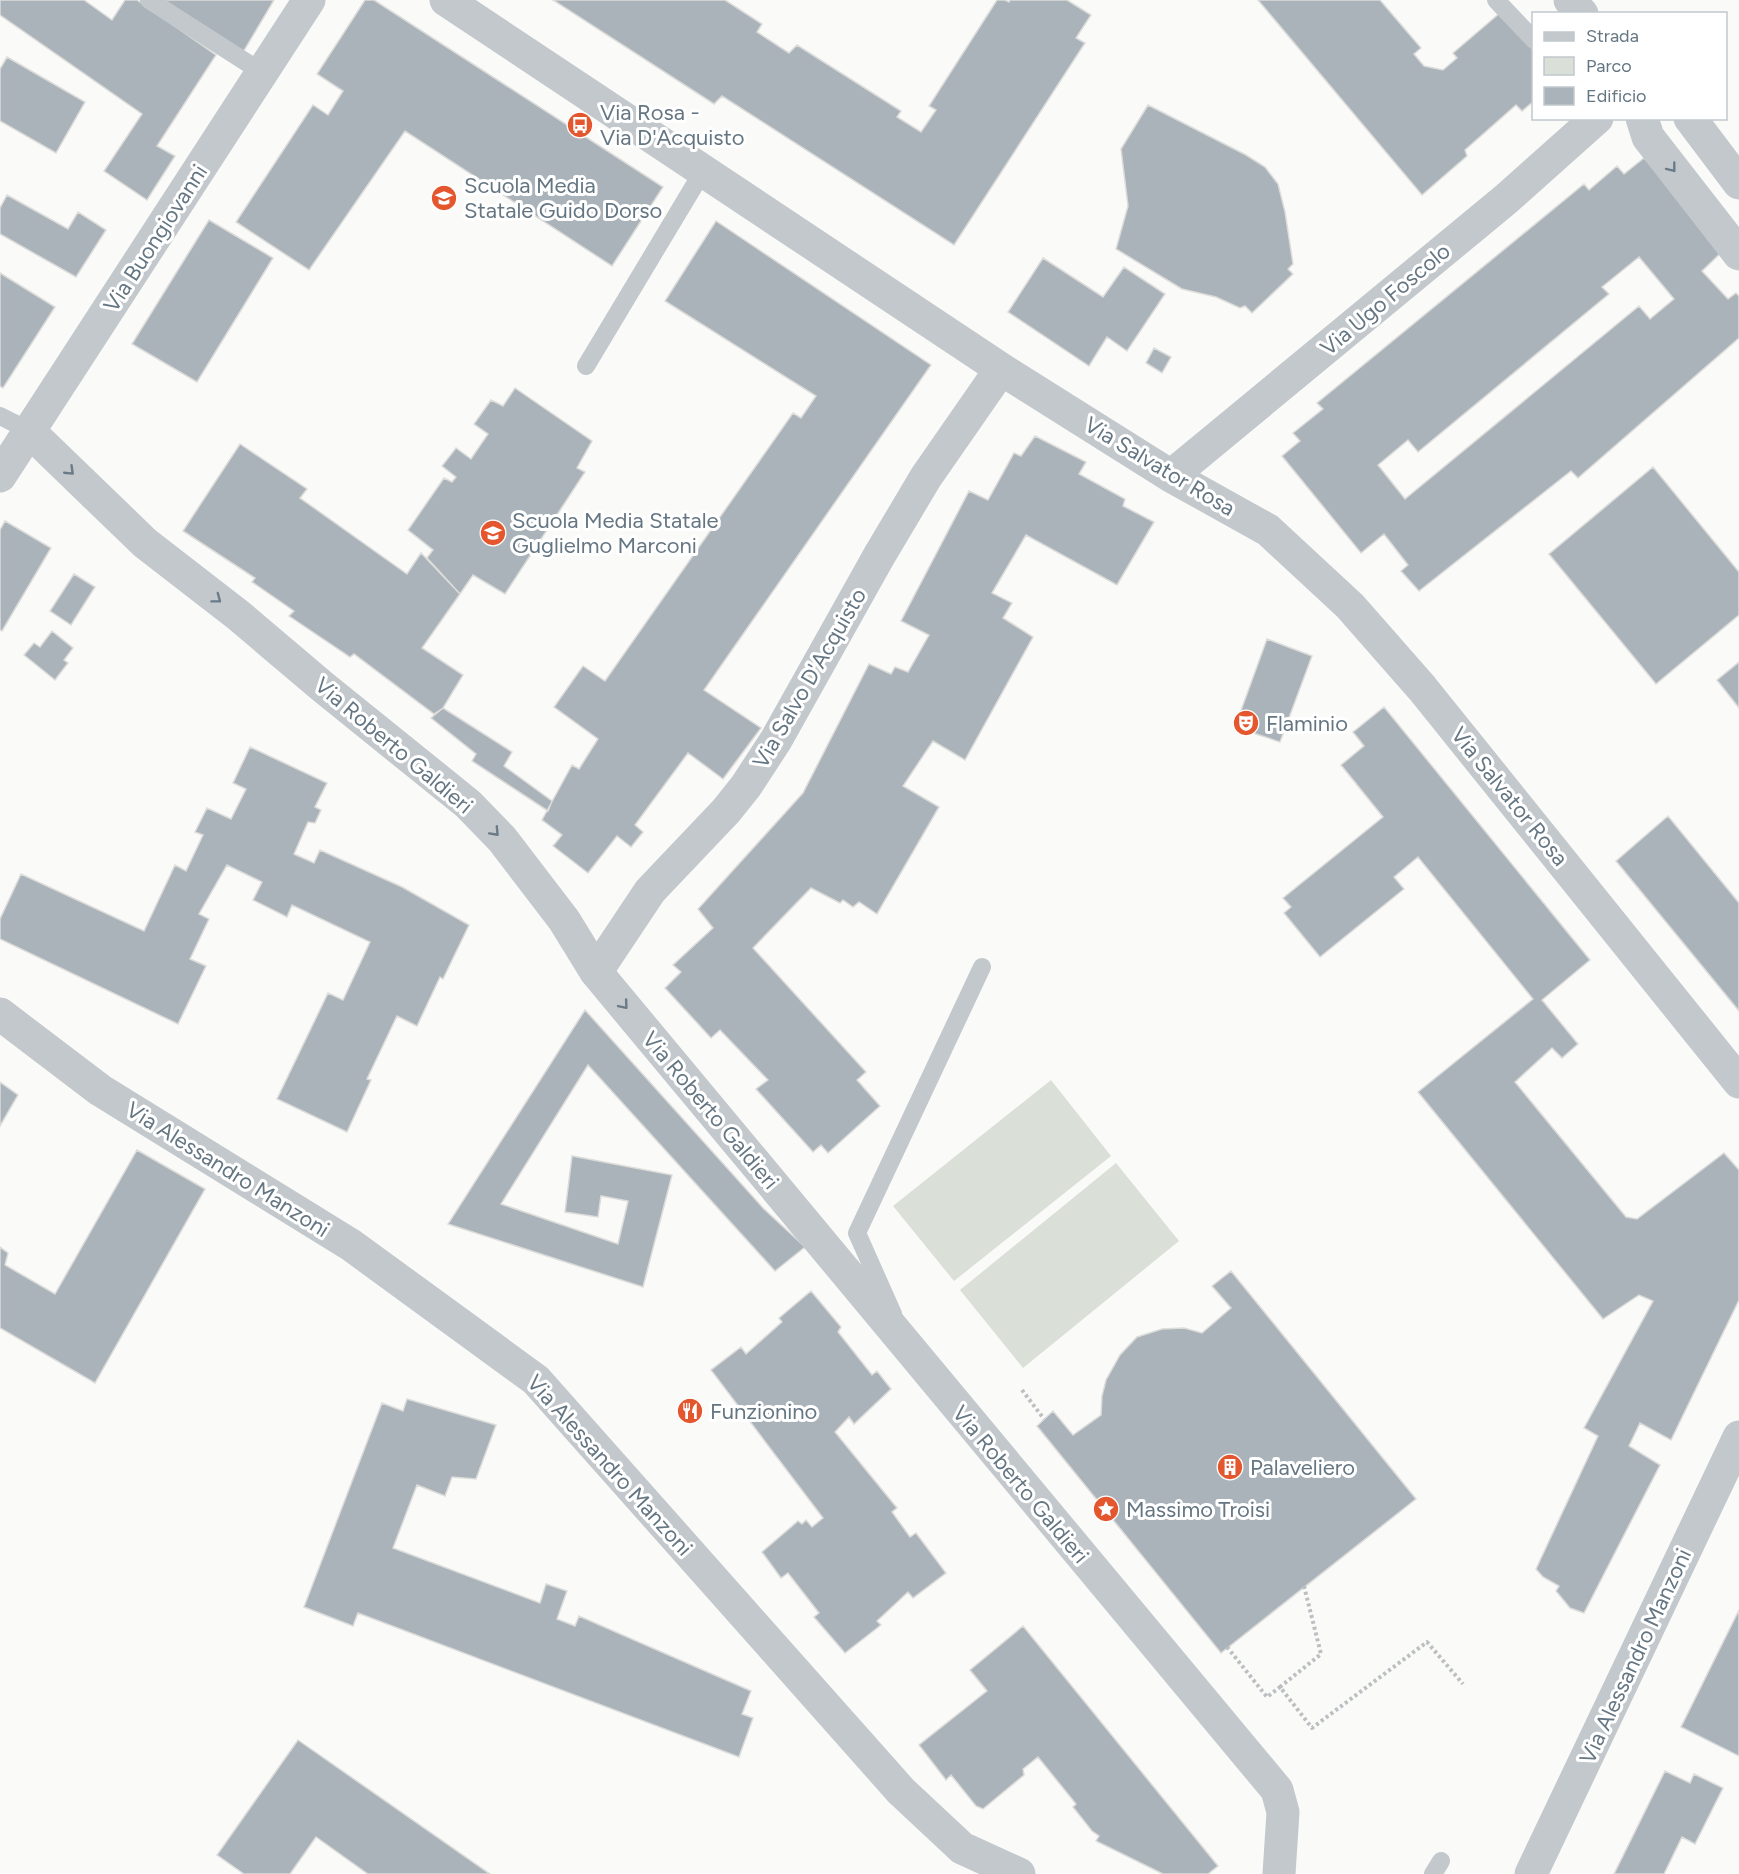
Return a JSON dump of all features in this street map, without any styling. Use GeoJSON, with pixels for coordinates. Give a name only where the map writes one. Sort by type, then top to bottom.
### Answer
{"type":"FeatureCollection","features":[{"type":"Feature","properties":{"kind":"street","name":"Via Buongiovanni"},"geometry":{"type":"LineString","coordinates":[[0,476],[14,423],[263,73],[309,0]]}},
{"type":"Feature","properties":{"kind":"street","name":"Via Salvator Rosa"},"geometry":{"type":"LineString","coordinates":[[446,0],[1001,369],[1171,476],[1268,530],[1350,606],[1422,688],[1739,1082]]}},
{"type":"Feature","properties":{"kind":"street"},"geometry":{"type":"LineString","coordinates":[[1570,0],[1580,12]]}},
{"type":"Feature","properties":{"kind":"street","name":"Via Ugo Foscolo"},"geometry":{"type":"LineString","coordinates":[[1171,476],[1505,200],[1595,120]]}},
{"type":"Feature","properties":{"kind":"street"},"geometry":{"type":"LineString","coordinates":[[1643,120],[1648,137],[1739,254]]}},
{"type":"Feature","properties":{"kind":"street"},"geometry":{"type":"LineString","coordinates":[[1692,120],[1739,183]]}},
{"type":"Feature","properties":{"kind":"street","name":"Via Salvo D'Acquisto"},"geometry":{"type":"LineString","coordinates":[[596,972],[650,891],[726,811],[777,740],[879,555],[920,487],[1001,369]]}},
{"type":"Feature","properties":{"kind":"street","name":"Via Roberto Galdieri"},"geometry":{"type":"LineString","coordinates":[[14,423],[145,543],[238,615],[468,804],[501,839],[564,920],[596,972],[1277,1790],[1283,1812],[1279,1874]]}},
{"type":"Feature","properties":{"kind":"street","name":"Via Alessandro Manzoni"},"geometry":{"type":"LineString","coordinates":[[0,1014],[100,1090],[351,1245],[536,1380],[901,1791],[962,1848],[1019,1874]]}},
{"type":"Feature","properties":{"kind":"street","name":"Via Alessandro Manzoni"},"geometry":{"type":"LineString","coordinates":[[1531,1874],[1739,1437]]}},
{"type":"Feature","properties":{"kind":"lane"},"geometry":{"type":"LineString","coordinates":[[149,0],[263,73]]}},
{"type":"Feature","properties":{"kind":"lane"},"geometry":{"type":"LineString","coordinates":[[1496,0],[1532,39]]}},
{"type":"Feature","properties":{"kind":"lane"},"geometry":{"type":"LineString","coordinates":[[586,366],[703,171]]}},
{"type":"Feature","properties":{"kind":"lane"},"geometry":{"type":"LineString","coordinates":[[910,1350],[857,1233],[982,967]]}},
{"type":"Feature","properties":{"kind":"path"},"geometry":{"type":"LineString","coordinates":[[1022,1390],[1044,1419]]}},
{"type":"Feature","properties":{"kind":"path"},"geometry":{"type":"LineString","coordinates":[[1227,1647],[1267,1697],[1280,1687],[1321,1654],[1304,1586]]}},
{"type":"Feature","properties":{"kind":"path"},"geometry":{"type":"LineString","coordinates":[[1280,1687],[1312,1728],[1427,1642],[1463,1684]]}},
{"type":"Feature","properties":{"kind":"green space"},"geometry":{"type":"Polygon","coordinates":[[[1051,1080],[1111,1156],[954,1281],[893,1206],[1051,1080]]]}},
{"type":"Feature","properties":{"kind":"green space"},"geometry":{"type":"Polygon","coordinates":[[[1116,1163],[1179,1241],[1023,1368],[960,1290],[1116,1163]]]}},
{"type":"Feature","properties":{"kind":"building"},"geometry":{"type":"Polygon","coordinates":[[[0,0],[84,0],[112,20],[125,0],[137,0],[216,55],[157,146],[175,156],[147,200],[104,171],[142,114],[0,15],[0,0]]]}},
{"type":"Feature","properties":{"kind":"building"},"geometry":{"type":"Polygon","coordinates":[[[163,0],[274,0],[242,54],[163,0]]]}},
{"type":"Feature","properties":{"kind":"building"},"geometry":{"type":"Polygon","coordinates":[[[365,0],[374,0],[663,187],[612,266],[405,131],[309,270],[236,222],[313,105],[328,115],[343,91],[317,74],[365,0]]]}},
{"type":"Feature","properties":{"kind":"building"},"geometry":{"type":"Polygon","coordinates":[[[553,0],[725,0],[762,24],[757,32],[789,53],[797,45],[901,111],[897,117],[921,132],[936,110],[929,106],[997,0],[1009,2],[1010,0],[1067,0],[1091,15],[1076,38],[1085,43],[954,245],[722,96],[714,104],[553,0]]]}},
{"type":"Feature","properties":{"kind":"building"},"geometry":{"type":"Polygon","coordinates":[[[1258,0],[1380,0],[1421,48],[1414,54],[1424,66],[1443,70],[1457,58],[1453,53],[1501,12],[1532,49],[1532,103],[1522,111],[1516,105],[1465,150],[1467,156],[1422,195],[1258,0]]]}},
{"type":"Feature","properties":{"kind":"building"},"geometry":{"type":"Polygon","coordinates":[[[7,57],[85,102],[56,153],[0,121],[0,69],[7,57]]]}},
{"type":"Feature","properties":{"kind":"building"},"geometry":{"type":"Polygon","coordinates":[[[1148,105],[1246,155],[1265,167],[1278,184],[1293,264],[1288,269],[1293,274],[1252,313],[1245,306],[1240,308],[1216,297],[1182,289],[1116,249],[1128,206],[1121,149],[1148,105]]]}},
{"type":"Feature","properties":{"kind":"building"},"geometry":{"type":"Polygon","coordinates":[[[1644,158],[1727,247],[1702,271],[1728,299],[1736,293],[1739,296],[1739,338],[1578,478],[1571,471],[1419,591],[1401,571],[1408,565],[1384,534],[1361,553],[1282,456],[1300,441],[1293,433],[1323,409],[1317,403],[1584,184],[1589,190],[1617,166],[1624,174],[1644,158]],[[1639,257],[1602,287],[1609,294],[1418,452],[1408,440],[1378,465],[1405,499],[1639,306],[1650,319],[1674,299],[1639,257]]]}},
{"type":"Feature","properties":{"kind":"building"},"geometry":{"type":"Polygon","coordinates":[[[7,195],[68,229],[78,212],[106,230],[76,277],[0,234],[0,208],[7,195]]]}},
{"type":"Feature","properties":{"kind":"building"},"geometry":{"type":"Polygon","coordinates":[[[209,220],[273,258],[197,382],[132,344],[209,220]]]}},
{"type":"Feature","properties":{"kind":"building"},"geometry":{"type":"Polygon","coordinates":[[[716,221],[931,365],[704,690],[761,728],[723,779],[688,753],[635,825],[643,832],[631,847],[617,836],[588,873],[553,846],[562,835],[542,820],[572,765],[579,769],[598,739],[554,707],[583,666],[605,681],[793,413],[801,418],[816,396],[665,301],[716,221]]]}},
{"type":"Feature","properties":{"kind":"building"},"geometry":{"type":"Polygon","coordinates":[[[1043,258],[1103,297],[1124,267],[1165,294],[1127,351],[1107,337],[1089,366],[1008,312],[1043,258]]]}},
{"type":"Feature","properties":{"kind":"building"},"geometry":{"type":"Polygon","coordinates":[[[0,273],[55,307],[3,388],[0,386],[0,273]]]}},
{"type":"Feature","properties":{"kind":"building"},"geometry":{"type":"Polygon","coordinates":[[[1154,348],[1171,357],[1162,373],[1146,363],[1154,348]]]}},
{"type":"Feature","properties":{"kind":"building"},"geometry":{"type":"Polygon","coordinates":[[[515,388],[592,441],[577,468],[585,472],[505,594],[473,575],[460,594],[427,558],[433,550],[408,530],[444,478],[452,482],[456,477],[442,466],[456,448],[471,459],[488,434],[474,424],[491,400],[503,406],[515,388]]]}},
{"type":"Feature","properties":{"kind":"building"},"geometry":{"type":"Polygon","coordinates":[[[1035,436],[1086,462],[1079,474],[1125,499],[1123,506],[1154,522],[1117,585],[1026,535],[992,593],[1012,603],[1003,618],[1033,637],[965,760],[933,741],[903,786],[939,807],[877,914],[859,902],[853,907],[843,900],[840,903],[811,888],[753,948],[866,1072],[857,1080],[880,1106],[828,1153],[821,1145],[813,1152],[756,1089],[768,1080],[720,1030],[711,1038],[665,988],[681,972],[673,965],[713,928],[698,909],[803,793],[869,664],[891,674],[895,667],[908,672],[929,635],[901,621],[969,491],[988,500],[1014,453],[1021,456],[1035,436]]]}},
{"type":"Feature","properties":{"kind":"building"},"geometry":{"type":"Polygon","coordinates":[[[240,444],[307,489],[300,498],[407,574],[421,553],[460,594],[422,648],[463,675],[443,708],[434,714],[354,654],[350,657],[289,616],[294,611],[252,582],[255,578],[183,531],[240,444]]]}},
{"type":"Feature","properties":{"kind":"building"},"geometry":{"type":"Polygon","coordinates":[[[1653,467],[1739,572],[1739,615],[1656,684],[1549,554],[1653,467]]]}},
{"type":"Feature","properties":{"kind":"building"},"geometry":{"type":"Polygon","coordinates":[[[5,521],[51,548],[2,631],[0,630],[0,530],[5,521]]]}},
{"type":"Feature","properties":{"kind":"building"},"geometry":{"type":"Polygon","coordinates":[[[74,574],[95,587],[71,625],[50,611],[74,574]]]}},
{"type":"Feature","properties":{"kind":"building"},"geometry":{"type":"Polygon","coordinates":[[[52,631],[73,648],[64,660],[68,663],[55,680],[24,655],[34,643],[40,647],[52,631]]]}},
{"type":"Feature","properties":{"kind":"building"},"geometry":{"type":"Polygon","coordinates":[[[1267,639],[1312,656],[1280,742],[1235,727],[1267,639]]]}},
{"type":"Feature","properties":{"kind":"building"},"geometry":{"type":"Polygon","coordinates":[[[1739,662],[1739,708],[1717,680],[1739,662]]]}},
{"type":"Feature","properties":{"kind":"building"},"geometry":{"type":"Polygon","coordinates":[[[1384,707],[1590,960],[1542,1000],[1578,1044],[1562,1058],[1552,1048],[1515,1082],[1626,1217],[1637,1219],[1724,1153],[1739,1170],[1739,1300],[1671,1440],[1640,1423],[1629,1446],[1660,1465],[1584,1613],[1570,1608],[1556,1591],[1559,1586],[1543,1577],[1536,1569],[1598,1436],[1584,1428],[1653,1301],[1639,1295],[1603,1319],[1418,1092],[1533,999],[1418,857],[1394,877],[1404,889],[1320,957],[1284,913],[1291,907],[1283,898],[1383,817],[1341,765],[1364,746],[1353,732],[1384,707]]]}},
{"type":"Feature","properties":{"kind":"building"},"geometry":{"type":"Polygon","coordinates":[[[443,708],[512,752],[504,766],[552,801],[548,811],[472,761],[476,754],[431,718],[443,708]]]}},
{"type":"Feature","properties":{"kind":"building"},"geometry":{"type":"Polygon","coordinates":[[[250,747],[327,783],[315,807],[321,810],[315,823],[308,822],[294,854],[314,863],[320,850],[402,887],[469,925],[443,979],[440,977],[417,1026],[397,1016],[367,1079],[371,1080],[347,1132],[277,1099],[328,993],[343,1000],[370,942],[292,905],[287,917],[253,900],[262,882],[227,865],[199,914],[209,919],[190,959],[206,966],[178,1024],[0,939],[0,919],[21,874],[144,931],[175,865],[186,871],[203,835],[195,832],[207,808],[231,819],[246,789],[233,783],[250,747]]]}},
{"type":"Feature","properties":{"kind":"building"},"geometry":{"type":"Polygon","coordinates":[[[1668,816],[1739,903],[1739,1011],[1616,861],[1668,816]]]}},
{"type":"Feature","properties":{"kind":"building"},"geometry":{"type":"Polygon","coordinates":[[[585,1010],[764,1209],[805,1247],[775,1271],[588,1065],[501,1204],[618,1244],[628,1201],[601,1196],[598,1217],[565,1212],[572,1156],[672,1175],[643,1287],[448,1224],[585,1010]]]}},
{"type":"Feature","properties":{"kind":"building"},"geometry":{"type":"Polygon","coordinates":[[[0,1082],[18,1095],[0,1126],[0,1082]]]}},
{"type":"Feature","properties":{"kind":"building"},"geometry":{"type":"Polygon","coordinates":[[[137,1150],[205,1189],[95,1383],[0,1328],[0,1247],[8,1253],[5,1265],[55,1294],[137,1150]]]}},
{"type":"Feature","properties":{"kind":"building","name":"Palaveliero"},"geometry":{"type":"Polygon","coordinates":[[[1231,1271],[1416,1499],[1221,1653],[1037,1426],[1053,1411],[1073,1435],[1101,1415],[1106,1380],[1120,1355],[1137,1337],[1162,1329],[1184,1328],[1202,1333],[1231,1308],[1212,1286],[1231,1271]]]}},
{"type":"Feature","properties":{"kind":"building"},"geometry":{"type":"Polygon","coordinates":[[[811,1291],[841,1327],[838,1332],[872,1375],[877,1371],[891,1389],[854,1424],[849,1417],[835,1432],[897,1508],[892,1512],[910,1537],[916,1533],[946,1573],[913,1598],[908,1592],[877,1621],[881,1625],[845,1653],[814,1617],[819,1613],[788,1573],[781,1578],[762,1552],[798,1521],[802,1524],[806,1520],[812,1527],[823,1518],[711,1370],[741,1347],[746,1354],[782,1322],[779,1318],[811,1291]]]}},
{"type":"Feature","properties":{"kind":"building"},"geometry":{"type":"Polygon","coordinates":[[[407,1399],[496,1425],[476,1479],[452,1477],[445,1496],[417,1485],[393,1548],[540,1603],[546,1584],[567,1591],[557,1619],[575,1626],[579,1616],[751,1691],[742,1714],[753,1718],[739,1757],[358,1613],[353,1626],[304,1607],[382,1403],[403,1411],[407,1399]]]}},
{"type":"Feature","properties":{"kind":"building"},"geometry":{"type":"Polygon","coordinates":[[[1739,1610],[1739,1756],[1681,1727],[1739,1610]]]}},
{"type":"Feature","properties":{"kind":"building"},"geometry":{"type":"Polygon","coordinates":[[[1023,1626],[1218,1866],[1208,1874],[1163,1874],[1096,1841],[1099,1836],[1092,1831],[1073,1807],[1076,1804],[1038,1757],[1023,1769],[1024,1775],[983,1809],[976,1806],[951,1775],[946,1780],[919,1745],[987,1691],[970,1670],[1023,1626]]]}},
{"type":"Feature","properties":{"kind":"building"},"geometry":{"type":"Polygon","coordinates":[[[298,1740],[490,1874],[368,1874],[316,1837],[290,1874],[244,1874],[217,1855],[298,1740]]]}},
{"type":"Feature","properties":{"kind":"building"},"geometry":{"type":"Polygon","coordinates":[[[1665,1771],[1690,1783],[1694,1774],[1723,1788],[1695,1844],[1682,1837],[1664,1874],[1614,1874],[1665,1771]]]}},
{"type":"Feature","properties":{"kind":"place","name":"Via Rosa - Via D'Acquisto"},"geometry":{"type":"Point","coordinates":[580,125]}},
{"type":"Feature","properties":{"kind":"place","name":"Scuola Media Statale Guido Dorso"},"geometry":{"type":"Point","coordinates":[444,198]}},
{"type":"Feature","properties":{"kind":"place","name":"Scuola Media Statale Guglielmo Marconi"},"geometry":{"type":"Point","coordinates":[493,533]}},
{"type":"Feature","properties":{"kind":"place","name":"Flaminio"},"geometry":{"type":"Point","coordinates":[1246,723]}},
{"type":"Feature","properties":{"kind":"place","name":"Funzionino"},"geometry":{"type":"Point","coordinates":[690,1411]}},
{"type":"Feature","properties":{"kind":"place","name":"Palaveliero"},"geometry":{"type":"Point","coordinates":[1230,1467]}},
{"type":"Feature","properties":{"kind":"place","name":"Massimo Troisi"},"geometry":{"type":"Point","coordinates":[1106,1509]}}]}
